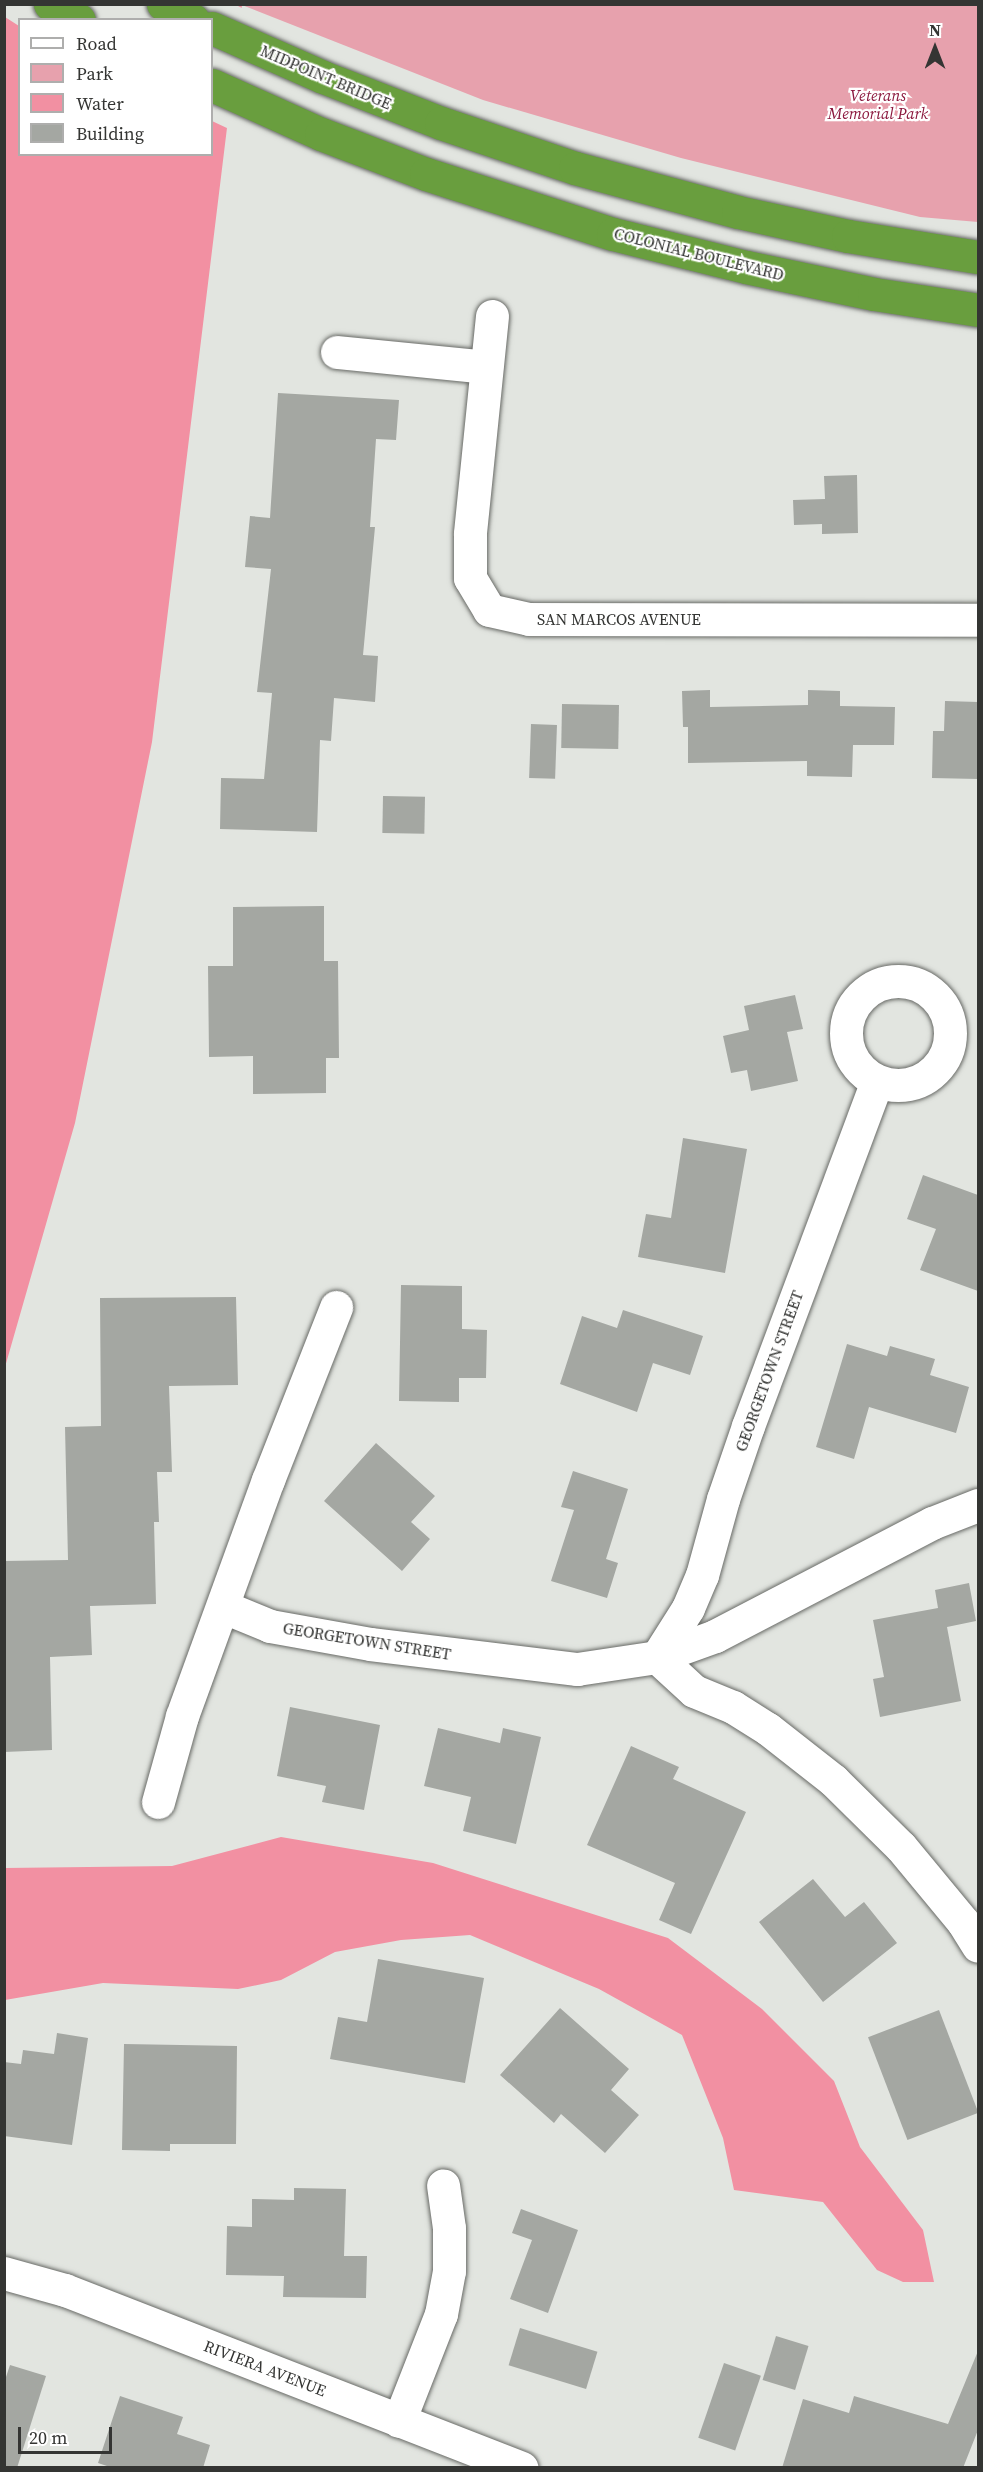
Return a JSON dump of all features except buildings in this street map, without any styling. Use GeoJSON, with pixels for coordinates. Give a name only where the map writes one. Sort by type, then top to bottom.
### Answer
{"type":"FeatureCollection","features":[{"type":"Feature","properties":{"kind":"highway"},"geometry":{"type":"LineString","coordinates":[[50,4],[75,18]]}},
{"type":"Feature","properties":{"kind":"highway"},"geometry":{"type":"LineString","coordinates":[[163,4],[189,18]]}},
{"type":"Feature","properties":{"kind":"highway","name":"MIDPOINT BRIDGE"},"geometry":{"type":"LineString","coordinates":[[213,28],[323,77],[441,123],[575,168],[738,212],[848,236],[978,257]]}},
{"type":"Feature","properties":{"kind":"highway","name":"COLONIAL BOULEVARD"},"geometry":{"type":"LineString","coordinates":[[213,85],[321,134],[426,174],[613,234],[746,267],[874,294],[978,310]]}},
{"type":"Feature","properties":{"kind":"street","name":"SAN MARCOS AVENUE"},"geometry":{"type":"LineString","coordinates":[[492,316],[470,534],[470,579],[489,610],[529,619],[978,620]]}},
{"type":"Feature","properties":{"kind":"street"},"geometry":{"type":"LineString","coordinates":[[337,352],[486,367]]}},
{"type":"Feature","properties":{"kind":"street","name":"GEORGETOWN STREET"},"geometry":{"type":"LineString","coordinates":[[657,1657],[688,1608],[702,1575],[723,1499],[748,1426],[877,1081]]}},
{"type":"Feature","properties":{"kind":"street"},"geometry":{"type":"LineString","coordinates":[[158,1802],[182,1716],[224,1607],[268,1480],[336,1307]]}},
{"type":"Feature","properties":{"kind":"street","name":"GEORGETOWN STREET"},"geometry":{"type":"LineString","coordinates":[[224,1607],[270,1626],[369,1644],[576,1669],[657,1657],[715,1636],[932,1523],[978,1505]]}},
{"type":"Feature","properties":{"kind":"street"},"geometry":{"type":"LineString","coordinates":[[657,1657],[694,1691],[733,1707],[768,1729],[833,1780],[914,1862],[963,1922],[978,1946]]}},
{"type":"Feature","properties":{"kind":"street"},"geometry":{"type":"LineString","coordinates":[[399,2421],[441,2314],[449,2271],[449,2228],[443,2185]]}},
{"type":"Feature","properties":{"kind":"street","name":"RIVIERA AVENUE"},"geometry":{"type":"LineString","coordinates":[[6,2269],[521,2468]]}},
{"type":"Feature","properties":{"kind":"green space","name":"Veterans Memorial Park"},"geometry":{"type":"Polygon","coordinates":[[[242,5],[978,5],[978,222],[920,217],[681,158],[483,100],[242,5]]]}},
{"type":"Feature","properties":{"kind":"water"},"geometry":{"type":"Polygon","coordinates":[[[5,5],[242,5],[152,742],[75,1123],[5,1367],[5,5]]]}},
{"type":"Feature","properties":{"kind":"water"},"geometry":{"type":"Polygon","coordinates":[[[281,1837],[433,1863],[668,1938],[762,2009],[834,2081],[860,2147],[923,2230],[934,2282],[903,2282],[877,2270],[823,2202],[734,2190],[723,2138],[682,2035],[599,1989],[470,1935],[401,1940],[335,1952],[281,1980],[238,1989],[103,1983],[5,2000],[5,1868],[172,1866],[281,1837]]]}},
{"type":"Feature","properties":{"kind":"pier"},"geometry":{"type":"Polygon","coordinates":[[[234,4],[244,9],[229,129],[213,121],[213,18],[18,18],[18,25],[5,17],[5,5],[234,4]]]}}]}
